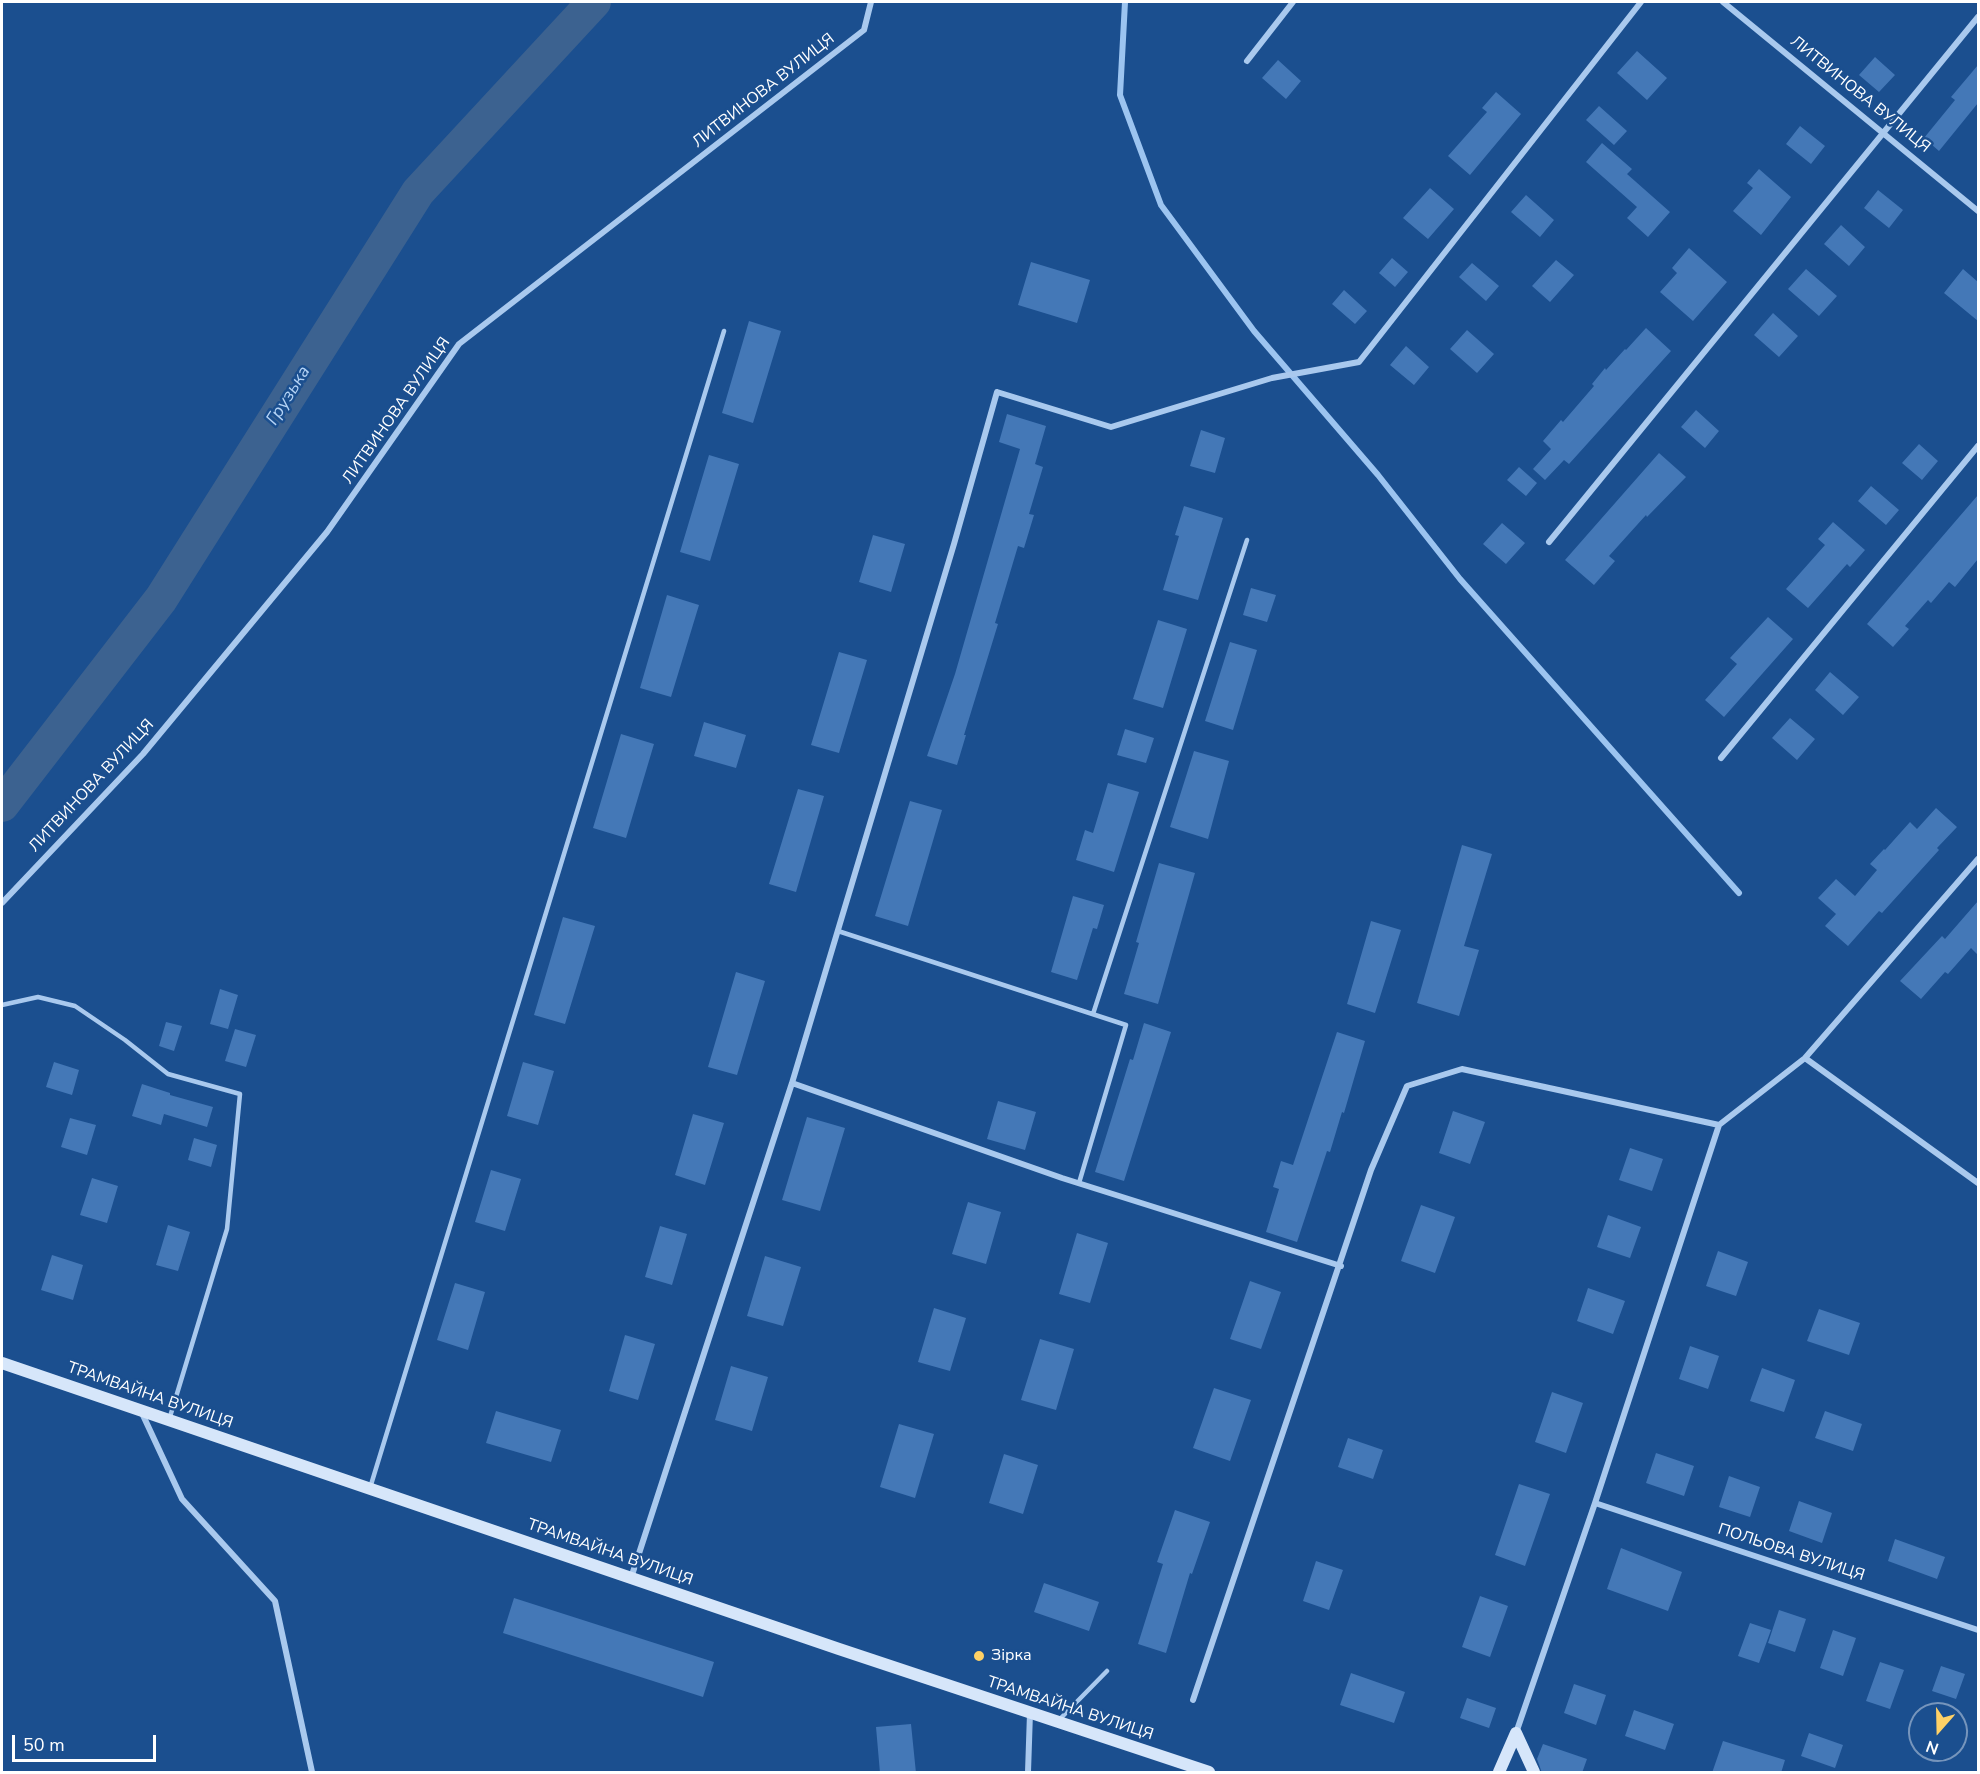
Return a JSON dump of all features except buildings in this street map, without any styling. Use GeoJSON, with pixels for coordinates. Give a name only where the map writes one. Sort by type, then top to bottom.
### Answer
{"type":"FeatureCollection","features":[{"type":"Feature","properties":{"kind":"street","name":"ЛИТВИНОВА ВУЛИЦЯ"},"geometry":{"type":"LineString","coordinates":[[2,903],[143,754],[327,532],[459,344],[864,30],[871,2]]}},
{"type":"Feature","properties":{"kind":"street"},"geometry":{"type":"LineString","coordinates":[[1248,61],[1293,2]]}},
{"type":"Feature","properties":{"kind":"street"},"geometry":{"type":"LineString","coordinates":[[630,1578],[792,1083],[997,392],[1111,427],[1272,378],[1359,362],[1641,2]]}},
{"type":"Feature","properties":{"kind":"street","name":"ЛИТВИНОВА ВУЛИЦЯ"},"geometry":{"type":"LineString","coordinates":[[1723,2],[1978,211]]}},
{"type":"Feature","properties":{"kind":"street"},"geometry":{"type":"LineString","coordinates":[[1549,542],[1978,17]]}},
{"type":"Feature","properties":{"kind":"street"},"geometry":{"type":"LineString","coordinates":[[1721,758],[1978,446]]}},
{"type":"Feature","properties":{"kind":"street"},"geometry":{"type":"LineString","coordinates":[[1499,1773],[1516,1734],[1595,1503],[1719,1125],[1804,1058],[1978,859]]}},
{"type":"Feature","properties":{"kind":"street"},"geometry":{"type":"LineString","coordinates":[[1804,1058],[1978,1183]]}},
{"type":"Feature","properties":{"kind":"street"},"geometry":{"type":"LineString","coordinates":[[1193,1700],[1341,1266],[1371,1170],[1407,1086],[1462,1069],[1719,1125]]}},
{"type":"Feature","properties":{"kind":"street"},"geometry":{"type":"LineString","coordinates":[[792,1083],[1079,1183],[1341,1266]]}},
{"type":"Feature","properties":{"kind":"street","name":"ТРАМВАЙНА ВУЛИЦЯ"},"geometry":{"type":"LineString","coordinates":[[2,1363],[1209,1773]]}},
{"type":"Feature","properties":{"kind":"street"},"geometry":{"type":"LineString","coordinates":[[141,1410],[182,1498],[275,1601],[312,1773]]}},
{"type":"Feature","properties":{"kind":"street","name":"ПОЛЬОВА ВУЛИЦЯ"},"geometry":{"type":"LineString","coordinates":[[1595,1503],[1978,1630]]}},
{"type":"Feature","properties":{"kind":"street"},"geometry":{"type":"LineString","coordinates":[[1028,1773],[1030,1713]]}},
{"type":"Feature","properties":{"kind":"street"},"geometry":{"type":"LineString","coordinates":[[1516,1734],[1534,1773]]}},
{"type":"Feature","properties":{"kind":"lane"},"geometry":{"type":"LineString","coordinates":[[370,1488],[724,332]]}},
{"type":"Feature","properties":{"kind":"lane"},"geometry":{"type":"LineString","coordinates":[[1093,1014],[1247,540]]}},
{"type":"Feature","properties":{"kind":"lane"},"geometry":{"type":"LineString","coordinates":[[838,931],[1126,1025],[1079,1183]]}},
{"type":"Feature","properties":{"kind":"lane"},"geometry":{"type":"LineString","coordinates":[[2,1005],[38,997],[75,1006],[125,1040],[168,1074],[240,1094],[227,1229],[169,1420]]}},
{"type":"Feature","properties":{"kind":"lane"},"geometry":{"type":"LineString","coordinates":[[1057,1722],[1107,1671]]}},
{"type":"Feature","properties":{"kind":"waterway","name":"Грузька"},"geometry":{"type":"LineString","coordinates":[[2,805],[161,599],[418,192],[594,2]]}},
{"type":"Feature","properties":{"kind":"waterway"},"geometry":{"type":"LineString","coordinates":[[1125,2],[1120,95],[1161,205],[1254,331],[1378,475],[1460,579],[1739,893]]}},
{"type":"Feature","properties":{"kind":"place","name":"Зірка"},"geometry":{"type":"Point","coordinates":[979,1656]}}]}
